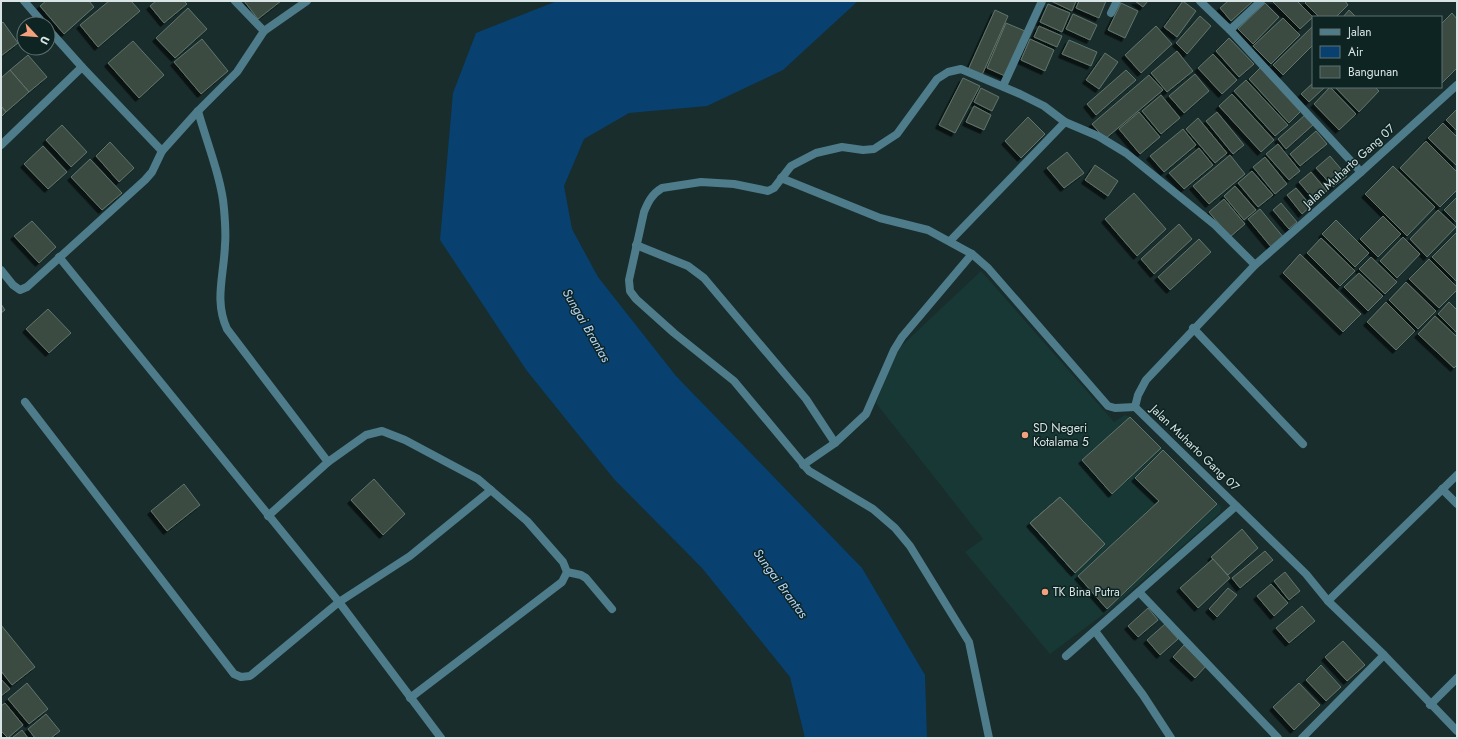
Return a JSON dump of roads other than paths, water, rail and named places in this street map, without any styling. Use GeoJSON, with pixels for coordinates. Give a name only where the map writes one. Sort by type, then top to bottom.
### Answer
{"type":"FeatureCollection","features":[{"type":"Feature","properties":{"kind":"street"},"geometry":{"type":"LineString","coordinates":[[25,1],[37,16]]}},
{"type":"Feature","properties":{"kind":"street"},"geometry":{"type":"LineString","coordinates":[[235,1],[264,31]]}},
{"type":"Feature","properties":{"kind":"street"},"geometry":{"type":"LineString","coordinates":[[1,270],[13,285],[20,290],[27,287],[145,180],[152,172],[162,151],[198,111],[237,72],[264,31],[307,1]]}},
{"type":"Feature","properties":{"kind":"street"},"geometry":{"type":"LineString","coordinates":[[1003,86],[1042,1]]}},
{"type":"Feature","properties":{"kind":"street"},"geometry":{"type":"LineString","coordinates":[[1111,13],[1117,1]]}},
{"type":"Feature","properties":{"kind":"street"},"geometry":{"type":"LineString","coordinates":[[1200,1],[1230,30],[1362,172]]}},
{"type":"Feature","properties":{"kind":"street"},"geometry":{"type":"LineString","coordinates":[[1230,30],[1261,1]]}},
{"type":"Feature","properties":{"kind":"street"},"geometry":{"type":"LineString","coordinates":[[56,37],[82,67],[162,151]]}},
{"type":"Feature","properties":{"kind":"street"},"geometry":{"type":"LineString","coordinates":[[1,145],[82,67]]}},
{"type":"Feature","properties":{"kind":"street"},"geometry":{"type":"LineString","coordinates":[[989,738],[969,642],[910,546],[895,528],[874,509],[820,479],[803,465],[734,381],[674,333],[632,295],[629,280],[644,212],[648,203],[656,191],[662,188],[701,182],[734,184],[768,191],[774,188],[791,166],[816,153],[842,147],[864,150],[874,149],[884,144],[897,134],[937,79],[948,72],[961,69],[1003,86],[1044,106],[1065,122],[1098,136],[1126,153],[1215,224],[1255,264]]}},
{"type":"Feature","properties":{"kind":"street","name":"Jalan Muharto Gang 07"},"geometry":{"type":"LineString","coordinates":[[1457,85],[1362,172],[1255,264],[1146,380],[1138,395],[1135,408],[1306,574],[1328,601],[1384,655],[1430,705],[1457,731]]}},
{"type":"Feature","properties":{"kind":"street"},"geometry":{"type":"LineString","coordinates":[[198,111],[224,206],[225,245],[219,295],[221,317],[227,329],[328,462]]}},
{"type":"Feature","properties":{"kind":"street"},"geometry":{"type":"LineString","coordinates":[[950,241],[1065,122]]}},
{"type":"Feature","properties":{"kind":"street"},"geometry":{"type":"LineString","coordinates":[[781,178],[880,218],[928,230],[972,254],[988,268],[1108,406],[1115,408],[1135,408]]}},
{"type":"Feature","properties":{"kind":"street"},"geometry":{"type":"LineString","coordinates":[[636,245],[688,266],[704,278],[806,399],[835,443]]}},
{"type":"Feature","properties":{"kind":"street"},"geometry":{"type":"LineString","coordinates":[[803,465],[835,443],[866,414],[894,350],[902,337],[972,254]]}},
{"type":"Feature","properties":{"kind":"street"},"geometry":{"type":"LineString","coordinates":[[59,257],[339,602],[410,698],[442,738]]}},
{"type":"Feature","properties":{"kind":"street"},"geometry":{"type":"LineString","coordinates":[[1194,328],[1303,444]]}},
{"type":"Feature","properties":{"kind":"street"},"geometry":{"type":"LineString","coordinates":[[26,402],[234,674],[241,677],[250,676],[339,602],[410,556],[491,490]]}},
{"type":"Feature","properties":{"kind":"street"},"geometry":{"type":"LineString","coordinates":[[268,516],[328,462],[366,435],[382,431],[428,452],[478,479],[527,521],[563,562],[566,572],[562,582],[410,698]]}},
{"type":"Feature","properties":{"kind":"street"},"geometry":{"type":"LineString","coordinates":[[1328,601],[1457,474]]}},
{"type":"Feature","properties":{"kind":"street"},"geometry":{"type":"LineString","coordinates":[[1442,489],[1457,504]]}},
{"type":"Feature","properties":{"kind":"street"},"geometry":{"type":"LineString","coordinates":[[1066,656],[1236,506]]}},
{"type":"Feature","properties":{"kind":"street"},"geometry":{"type":"LineString","coordinates":[[566,572],[586,578],[612,609]]}},
{"type":"Feature","properties":{"kind":"street"},"geometry":{"type":"LineString","coordinates":[[1140,592],[1278,738]]}},
{"type":"Feature","properties":{"kind":"street"},"geometry":{"type":"LineString","coordinates":[[1095,632],[1126,671],[1171,738]]}},
{"type":"Feature","properties":{"kind":"street"},"geometry":{"type":"LineString","coordinates":[[1302,738],[1384,655]]}},
{"type":"Feature","properties":{"kind":"street"},"geometry":{"type":"LineString","coordinates":[[1430,705],[1457,678]]}},
{"type":"Feature","properties":{"kind":"water","name":"Sungai Brantas"},"geometry":{"type":"Polygon","coordinates":[[[557,1],[858,1],[783,70],[707,106],[629,113],[584,139],[564,186],[572,229],[598,277],[676,376],[862,568],[925,675],[927,738],[805,738],[790,677],[702,568],[614,479],[527,371],[440,240],[453,93],[476,33],[557,1]]]}},
{"type":"Feature","properties":{"kind":"place","name":"SD Negeri Kotalama 5"},"geometry":{"type":"Point","coordinates":[1025,435]}},
{"type":"Feature","properties":{"kind":"place","name":"TK Bina Putra"},"geometry":{"type":"Point","coordinates":[1045,592]}}]}
